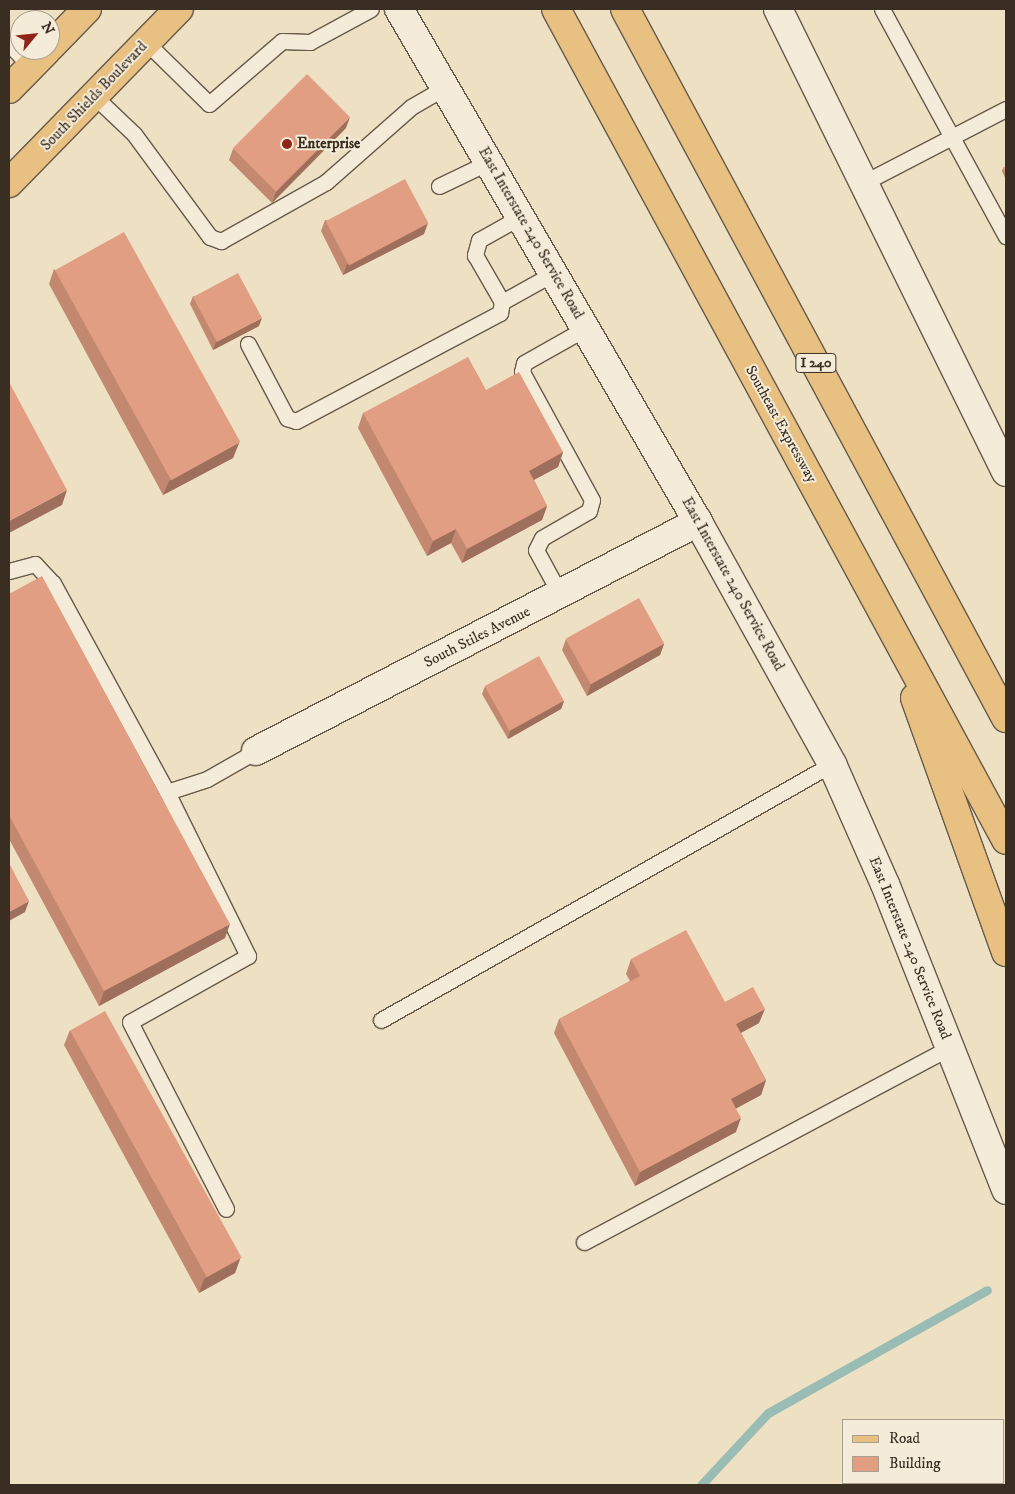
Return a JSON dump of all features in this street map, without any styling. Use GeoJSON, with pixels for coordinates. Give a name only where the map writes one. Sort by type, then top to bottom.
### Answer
{"type":"FeatureCollection","features":[{"type":"Feature","properties":{"kind":"main road"},"geometry":{"type":"LineString","coordinates":[[60,37],[87,9]]}},
{"type":"Feature","properties":{"kind":"main road","name":"South Shields Boulevard"},"geometry":{"type":"LineString","coordinates":[[9,184],[179,9]]}},
{"type":"Feature","properties":{"kind":"main road","name":"Southeast Expressway"},"geometry":{"type":"LineString","coordinates":[[556,9],[882,607],[1006,840]]}},
{"type":"Feature","properties":{"kind":"main road","name":"I 240"},"geometry":{"type":"LineString","coordinates":[[625,9],[1006,718]]}},
{"type":"Feature","properties":{"kind":"main road"},"geometry":{"type":"LineString","coordinates":[[9,89],[37,60]]}},
{"type":"Feature","properties":{"kind":"main road"},"geometry":{"type":"LineString","coordinates":[[882,607],[1006,952]]}},
{"type":"Feature","properties":{"kind":"street","name":"East Interstate 240 Service Road"},"geometry":{"type":"LineString","coordinates":[[399,9],[698,522],[832,764],[950,1047],[1006,1190]]}},
{"type":"Feature","properties":{"kind":"street"},"geometry":{"type":"LineString","coordinates":[[778,9],[1006,472]]}},
{"type":"Feature","properties":{"kind":"street","name":"South Stiles Avenue"},"geometry":{"type":"LineString","coordinates":[[256,751],[698,522]]}},
{"type":"Feature","properties":{"kind":"lane"},"geometry":{"type":"LineString","coordinates":[[146,42],[208,104],[282,41],[310,42],[371,9]]}},
{"type":"Feature","properties":{"kind":"lane"},"geometry":{"type":"LineString","coordinates":[[882,9],[1006,236]]}},
{"type":"Feature","properties":{"kind":"lane"},"geometry":{"type":"LineString","coordinates":[[94,96],[134,134],[210,237],[221,242],[326,182],[411,107],[445,87]]}},
{"type":"Feature","properties":{"kind":"lane"},"geometry":{"type":"LineString","coordinates":[[863,183],[1006,109]]}},
{"type":"Feature","properties":{"kind":"lane"},"geometry":{"type":"LineString","coordinates":[[439,186],[489,162]]}},
{"type":"Feature","properties":{"kind":"lane"},"geometry":{"type":"LineString","coordinates":[[248,344],[287,418],[296,421],[500,313],[502,302],[475,254],[479,240],[520,217]]}},
{"type":"Feature","properties":{"kind":"lane"},"geometry":{"type":"LineString","coordinates":[[502,302],[554,273]]}},
{"type":"Feature","properties":{"kind":"lane"},"geometry":{"type":"LineString","coordinates":[[560,594],[536,550],[542,538],[589,511],[592,500],[522,372],[524,363],[586,328]]}},
{"type":"Feature","properties":{"kind":"lane"},"geometry":{"type":"LineString","coordinates":[[9,571],[35,564],[53,583],[167,792],[248,956],[130,1022],[226,1209]]}},
{"type":"Feature","properties":{"kind":"lane"},"geometry":{"type":"LineString","coordinates":[[167,792],[207,779],[256,751]]}},
{"type":"Feature","properties":{"kind":"lane"},"geometry":{"type":"LineString","coordinates":[[381,1020],[832,764]]}},
{"type":"Feature","properties":{"kind":"lane"},"geometry":{"type":"LineString","coordinates":[[584,1242],[950,1047]]}},
{"type":"Feature","properties":{"kind":"building","name":"Enterprise"},"geometry":{"type":"Polygon","coordinates":[[[307,74],[350,117],[276,191],[233,148],[307,74]]]}},
{"type":"Feature","properties":{"kind":"building"},"geometry":{"type":"Polygon","coordinates":[[[405,179],[428,223],[349,265],[326,221],[405,179]]]}},
{"type":"Feature","properties":{"kind":"building"},"geometry":{"type":"Polygon","coordinates":[[[124,232],[240,442],[171,480],[55,270],[124,232]]]}},
{"type":"Feature","properties":{"kind":"building"},"geometry":{"type":"Polygon","coordinates":[[[238,273],[262,318],[217,342],[193,297],[238,273]]]}},
{"type":"Feature","properties":{"kind":"building"},"geometry":{"type":"Polygon","coordinates":[[[468,357],[486,390],[519,372],[563,452],[529,471],[547,506],[467,549],[456,529],[433,541],[363,413],[468,357]]]}},
{"type":"Feature","properties":{"kind":"building"},"geometry":{"type":"Polygon","coordinates":[[[9,382],[67,490],[9,521],[9,382]]]}},
{"type":"Feature","properties":{"kind":"building"},"geometry":{"type":"Polygon","coordinates":[[[42,576],[230,924],[104,991],[9,815],[9,594],[42,576]]]}},
{"type":"Feature","properties":{"kind":"building"},"geometry":{"type":"Polygon","coordinates":[[[639,598],[664,643],[591,684],[566,639],[639,598]]]}},
{"type":"Feature","properties":{"kind":"building"},"geometry":{"type":"Polygon","coordinates":[[[539,656],[564,701],[509,731],[485,686],[539,656]]]}},
{"type":"Feature","properties":{"kind":"building"},"geometry":{"type":"Polygon","coordinates":[[[9,863],[29,901],[9,912],[9,863]]]}},
{"type":"Feature","properties":{"kind":"building"},"geometry":{"type":"Polygon","coordinates":[[[686,930],[725,1002],[753,987],[765,1009],[736,1024],[766,1080],[731,1099],[741,1118],[640,1172],[559,1019],[640,976],[631,959],[686,930]]]}},
{"type":"Feature","properties":{"kind":"building"},"geometry":{"type":"Polygon","coordinates":[[[105,1011],[242,1258],[207,1277],[70,1030],[105,1011]]]}},
{"type":"Feature","properties":{"kind":"waterway"},"geometry":{"type":"LineString","coordinates":[[701,1485],[768,1413],[987,1290]]}},
{"type":"Feature","properties":{"kind":"place","name":"Enterprise"},"geometry":{"type":"Point","coordinates":[287,144]}}]}
